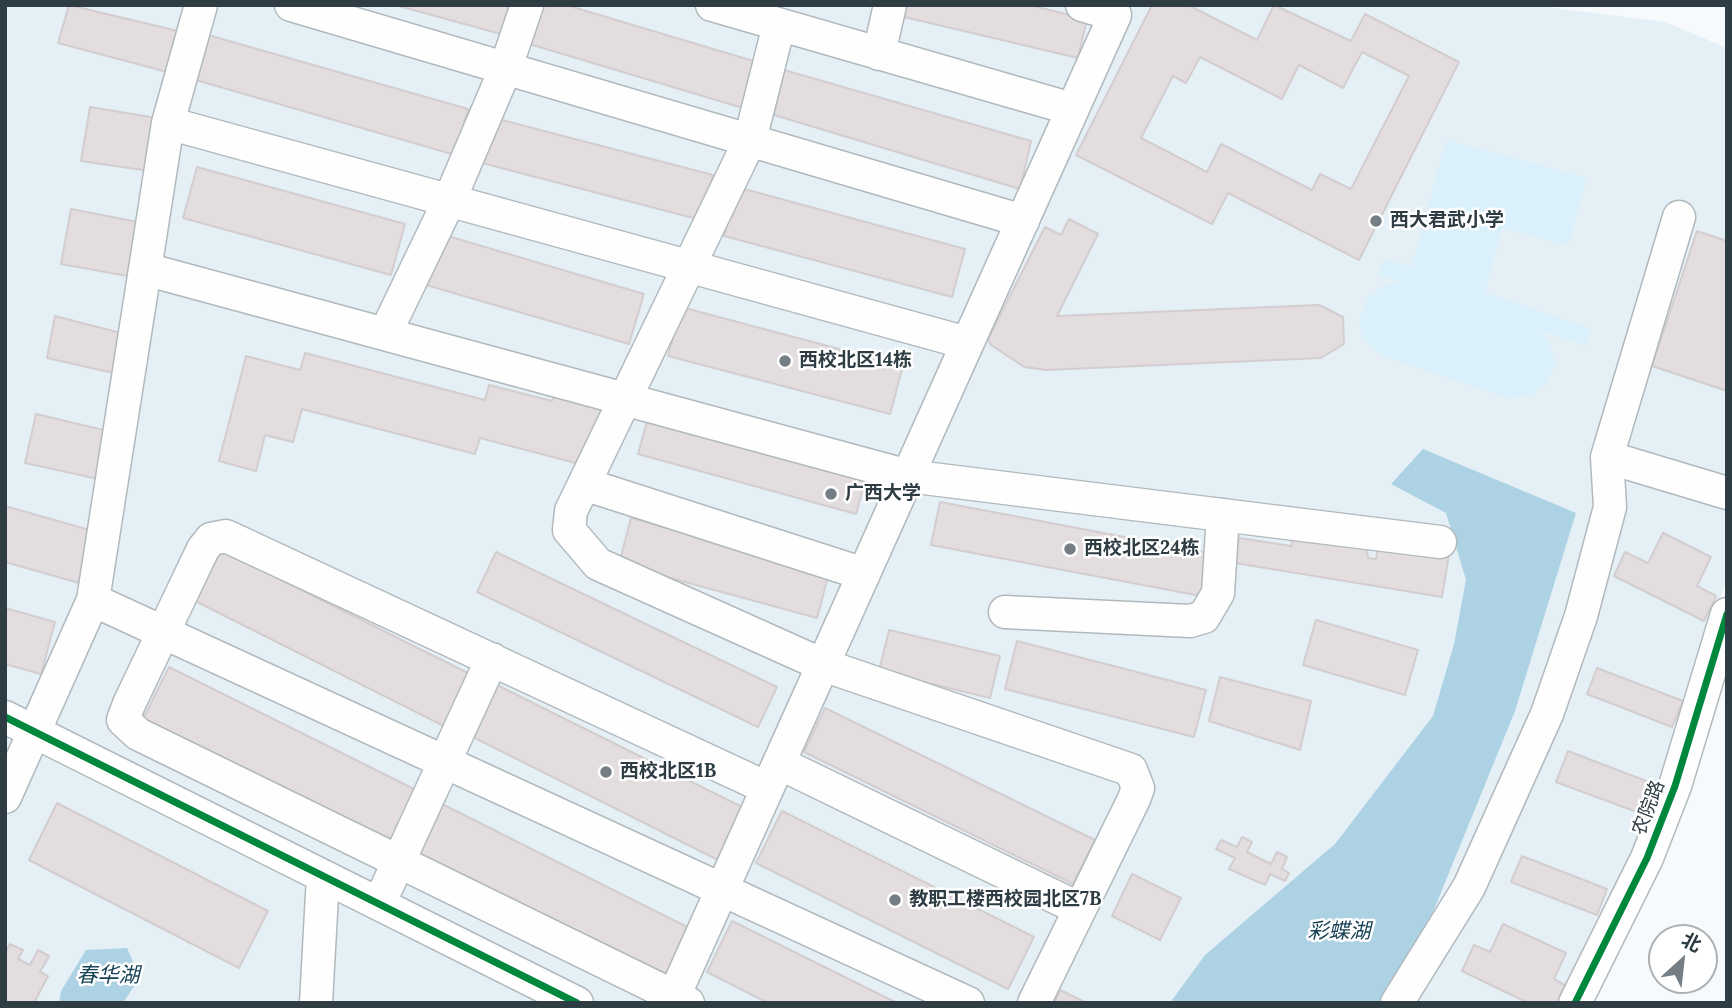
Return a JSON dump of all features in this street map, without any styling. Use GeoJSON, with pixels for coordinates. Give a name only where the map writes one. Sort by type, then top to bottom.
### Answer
{"type":"FeatureCollection","features":[{"type":"Feature","properties":{"kind":"street"},"geometry":{"type":"LineString","coordinates":[[5,797],[93,600],[168,123],[201,5]]}},
{"type":"Feature","properties":{"kind":"street"},"geometry":{"type":"LineString","coordinates":[[291,5],[1023,220]]}},
{"type":"Feature","properties":{"kind":"street"},"geometry":{"type":"LineString","coordinates":[[385,334],[450,199],[505,70],[527,5]]}},
{"type":"Feature","properties":{"kind":"street"},"geometry":{"type":"LineString","coordinates":[[712,5],[1072,109]]}},
{"type":"Feature","properties":{"kind":"street"},"geometry":{"type":"LineString","coordinates":[[879,54],[890,5]]}},
{"type":"Feature","properties":{"kind":"street"},"geometry":{"type":"LineString","coordinates":[[1080,909],[773,775],[492,659],[226,536],[212,539],[203,549],[162,632],[124,720],[138,734],[678,1001],[722,889],[773,775],[908,476],[967,343],[1023,220],[1072,109],[1115,15],[1082,5]]}},
{"type":"Feature","properties":{"kind":"street"},"geometry":{"type":"LineString","coordinates":[[779,25],[750,140],[571,511],[569,530],[598,564],[823,665],[1131,770],[1138,788],[1134,799],[1034,1003]]}},
{"type":"Feature","properties":{"kind":"street"},"geometry":{"type":"LineString","coordinates":[[168,123],[967,343]]}},
{"type":"Feature","properties":{"kind":"street"},"geometry":{"type":"LineString","coordinates":[[1397,1003],[1469,887],[1547,713],[1581,616],[1610,507],[1607,457],[1679,217]]}},
{"type":"Feature","properties":{"kind":"street"},"geometry":{"type":"LineString","coordinates":[[145,269],[908,476],[1440,542]]}},
{"type":"Feature","properties":{"kind":"street"},"geometry":{"type":"LineString","coordinates":[[1607,457],[1727,493]]}},
{"type":"Feature","properties":{"kind":"street"},"geometry":{"type":"LineString","coordinates":[[584,484],[864,574]]}},
{"type":"Feature","properties":{"kind":"street"},"geometry":{"type":"LineString","coordinates":[[1005,612],[1190,621],[1204,617],[1218,593],[1223,515]]}},
{"type":"Feature","properties":{"kind":"street"},"geometry":{"type":"LineString","coordinates":[[93,600],[968,1003]]}},
{"type":"Feature","properties":{"kind":"street","name":"农院路"},"geometry":{"type":"LineString","coordinates":[[1575,1003],[1647,858],[1675,786],[1727,614]]}},
{"type":"Feature","properties":{"kind":"street"},"geometry":{"type":"LineString","coordinates":[[379,904],[492,659]]}},
{"type":"Feature","properties":{"kind":"street"},"geometry":{"type":"LineString","coordinates":[[5,718],[577,1003]]}},
{"type":"Feature","properties":{"kind":"street"},"geometry":{"type":"LineString","coordinates":[[316,1003],[323,876]]}},
{"type":"Feature","properties":{"kind":"shaded area","name":"广西大学"},"geometry":{"type":"Polygon","coordinates":[[[5,5],[1530,5],[1665,22],[1727,48],[1727,576],[1666,782],[1565,1003],[5,1003],[5,5]]]}},
{"type":"Feature","properties":{"kind":"shaded area"},"geometry":{"type":"Polygon","coordinates":[[[1446,140],[1587,178],[1568,245],[1502,228],[1485,292],[1591,329],[1585,345],[1536,329],[1548,341],[1555,361],[1548,382],[1531,396],[1508,398],[1383,356],[1363,337],[1359,323],[1366,300],[1384,285],[1403,283],[1379,275],[1385,259],[1412,267],[1446,140]]]}},
{"type":"Feature","properties":{"kind":"water","name":"彩蝶湖"},"geometry":{"type":"Polygon","coordinates":[[[1423,449],[1576,513],[1515,711],[1433,912],[1379,1003],[1170,1003],[1205,955],[1335,844],[1433,716],[1454,644],[1466,580],[1446,513],[1391,484],[1423,449]]]}},
{"type":"Feature","properties":{"kind":"water","name":"春华湖"},"geometry":{"type":"Polygon","coordinates":[[[127,948],[140,977],[123,1003],[59,1003],[61,991],[86,950],[127,948]]]}},
{"type":"Feature","properties":{"kind":"building"},"geometry":{"type":"Polygon","coordinates":[[[69,5],[182,32],[171,73],[58,43],[69,5]]]}},
{"type":"Feature","properties":{"kind":"building"},"geometry":{"type":"Polygon","coordinates":[[[395,5],[509,5],[501,34],[395,5]]]}},
{"type":"Feature","properties":{"kind":"building"},"geometry":{"type":"Polygon","coordinates":[[[538,5],[566,5],[760,63],[746,109],[526,43],[538,5]]]}},
{"type":"Feature","properties":{"kind":"building"},"geometry":{"type":"Polygon","coordinates":[[[899,5],[1029,5],[1087,19],[1078,58],[896,15],[899,5]]]}},
{"type":"Feature","properties":{"kind":"building"},"geometry":{"type":"Polygon","coordinates":[[[1152,5],[1188,5],[1257,40],[1274,5],[1351,41],[1365,14],[1459,62],[1359,260],[1228,193],[1212,224],[1076,155],[1152,5]],[[1362,52],[1343,88],[1299,65],[1282,99],[1200,57],[1186,83],[1173,76],[1141,138],[1207,172],[1221,144],[1312,190],[1320,174],[1351,189],[1409,76],[1362,52]]]}},
{"type":"Feature","properties":{"kind":"building"},"geometry":{"type":"Polygon","coordinates":[[[208,35],[468,109],[455,155],[196,80],[208,35]]]}},
{"type":"Feature","properties":{"kind":"building"},"geometry":{"type":"Polygon","coordinates":[[[784,70],[1031,141],[1020,189],[774,115],[784,70]]]}},
{"type":"Feature","properties":{"kind":"building"},"geometry":{"type":"Polygon","coordinates":[[[90,107],[157,118],[149,171],[81,161],[90,107]]]}},
{"type":"Feature","properties":{"kind":"building"},"geometry":{"type":"Polygon","coordinates":[[[494,118],[713,175],[701,220],[482,163],[494,118]]]}},
{"type":"Feature","properties":{"kind":"building"},"geometry":{"type":"Polygon","coordinates":[[[197,167],[405,224],[391,275],[183,218],[197,167]]]}},
{"type":"Feature","properties":{"kind":"building"},"geometry":{"type":"Polygon","coordinates":[[[737,187],[965,249],[952,297],[724,236],[737,187]]]}},
{"type":"Feature","properties":{"kind":"building"},"geometry":{"type":"Polygon","coordinates":[[[71,209],[143,223],[133,277],[61,264],[71,209]]]}},
{"type":"Feature","properties":{"kind":"building"},"geometry":{"type":"Polygon","coordinates":[[[1069,219],[1098,234],[1057,316],[1319,305],[1343,317],[1344,344],[1321,358],[1046,370],[1024,367],[991,345],[988,339],[1045,227],[1061,235],[1069,219]]]}},
{"type":"Feature","properties":{"kind":"building"},"geometry":{"type":"Polygon","coordinates":[[[1697,231],[1727,241],[1727,391],[1652,366],[1697,231]]]}},
{"type":"Feature","properties":{"kind":"building"},"geometry":{"type":"Polygon","coordinates":[[[441,234],[644,294],[629,344],[426,285],[441,234]]]}},
{"type":"Feature","properties":{"kind":"building","name":"西校北区14栋"},"geometry":{"type":"Polygon","coordinates":[[[681,307],[903,366],[890,414],[668,356],[681,307]]]}},
{"type":"Feature","properties":{"kind":"building"},"geometry":{"type":"Polygon","coordinates":[[[55,316],[125,334],[118,374],[47,358],[55,316]]]}},
{"type":"Feature","properties":{"kind":"building"},"geometry":{"type":"Polygon","coordinates":[[[305,353],[485,400],[489,385],[552,401],[556,389],[604,401],[587,466],[480,438],[475,454],[302,409],[293,442],[265,435],[256,471],[219,461],[246,356],[300,370],[305,353]]]}},
{"type":"Feature","properties":{"kind":"building"},"geometry":{"type":"Polygon","coordinates":[[[36,414],[108,431],[98,479],[25,463],[36,414]]]}},
{"type":"Feature","properties":{"kind":"building"},"geometry":{"type":"Polygon","coordinates":[[[649,414],[867,475],[856,514],[638,454],[649,414]]]}},
{"type":"Feature","properties":{"kind":"building","name":"西校北区24栋"},"geometry":{"type":"Polygon","coordinates":[[[940,502],[1209,553],[1201,596],[931,545],[940,502]]]}},
{"type":"Feature","properties":{"kind":"building"},"geometry":{"type":"Polygon","coordinates":[[[5,506],[100,533],[86,585],[5,562],[5,506]]]}},
{"type":"Feature","properties":{"kind":"building"},"geometry":{"type":"Polygon","coordinates":[[[631,518],[829,573],[817,618],[619,564],[631,518]]]}},
{"type":"Feature","properties":{"kind":"building"},"geometry":{"type":"Polygon","coordinates":[[[1294,530],[1366,541],[1368,558],[1376,559],[1379,542],[1449,554],[1442,597],[1235,563],[1239,538],[1291,546],[1294,530]]]}},
{"type":"Feature","properties":{"kind":"building"},"geometry":{"type":"Polygon","coordinates":[[[1663,533],[1711,557],[1697,586],[1716,596],[1704,621],[1614,576],[1625,552],[1648,563],[1663,533]]]}},
{"type":"Feature","properties":{"kind":"building"},"geometry":{"type":"Polygon","coordinates":[[[221,550],[474,676],[448,728],[195,601],[221,550]]]}},
{"type":"Feature","properties":{"kind":"building"},"geometry":{"type":"Polygon","coordinates":[[[496,552],[777,687],[758,727],[477,592],[496,552]]]}},
{"type":"Feature","properties":{"kind":"building"},"geometry":{"type":"Polygon","coordinates":[[[5,608],[55,622],[41,674],[5,664],[5,608]]]}},
{"type":"Feature","properties":{"kind":"building"},"geometry":{"type":"Polygon","coordinates":[[[1316,620],[1418,650],[1405,695],[1303,665],[1316,620]]]}},
{"type":"Feature","properties":{"kind":"building"},"geometry":{"type":"Polygon","coordinates":[[[889,630],[1000,656],[990,698],[879,671],[889,630]]]}},
{"type":"Feature","properties":{"kind":"building"},"geometry":{"type":"Polygon","coordinates":[[[1017,641],[1206,690],[1194,737],[1005,689],[1017,641]]]}},
{"type":"Feature","properties":{"kind":"building"},"geometry":{"type":"Polygon","coordinates":[[[169,667],[422,793],[396,845],[143,719],[169,667]]]}},
{"type":"Feature","properties":{"kind":"building"},"geometry":{"type":"Polygon","coordinates":[[[1597,668],[1683,701],[1672,727],[1587,694],[1597,668]]]}},
{"type":"Feature","properties":{"kind":"building"},"geometry":{"type":"Polygon","coordinates":[[[1220,677],[1311,701],[1300,750],[1209,721],[1220,677]]]}},
{"type":"Feature","properties":{"kind":"building","name":"西校北区1B"},"geometry":{"type":"Polygon","coordinates":[[[493,683],[746,809],[720,861],[467,734],[493,683]]]}},
{"type":"Feature","properties":{"kind":"building"},"geometry":{"type":"Polygon","coordinates":[[[825,708],[1095,840],[1073,884],[804,752],[825,708]]]}},
{"type":"Feature","properties":{"kind":"building"},"geometry":{"type":"Polygon","coordinates":[[[1568,751],[1654,784],[1642,814],[1556,782],[1568,751]]]}},
{"type":"Feature","properties":{"kind":"building"},"geometry":{"type":"Polygon","coordinates":[[[57,803],[268,911],[239,968],[29,860],[57,803]]]}},
{"type":"Feature","properties":{"kind":"building"},"geometry":{"type":"Polygon","coordinates":[[[442,804],[695,931],[669,982],[416,856],[442,804]]]}},
{"type":"Feature","properties":{"kind":"building","name":"教职工楼西校园北区7B"},"geometry":{"type":"Polygon","coordinates":[[[782,811],[1034,937],[1008,989],[756,863],[782,811]]]}},
{"type":"Feature","properties":{"kind":"building"},"geometry":{"type":"Polygon","coordinates":[[[1242,837],[1252,842],[1247,852],[1271,864],[1277,852],[1287,857],[1282,869],[1289,873],[1285,881],[1270,874],[1265,885],[1229,869],[1235,858],[1216,849],[1221,840],[1237,847],[1242,837]]]}},
{"type":"Feature","properties":{"kind":"building"},"geometry":{"type":"Polygon","coordinates":[[[1522,856],[1607,889],[1597,915],[1511,882],[1522,856]]]}},
{"type":"Feature","properties":{"kind":"building"},"geometry":{"type":"Polygon","coordinates":[[[1132,874],[1181,898],[1160,940],[1112,916],[1132,874]]]}},
{"type":"Feature","properties":{"kind":"building"},"geometry":{"type":"Polygon","coordinates":[[[732,921],[897,1003],[768,1003],[707,972],[732,921]]]}},
{"type":"Feature","properties":{"kind":"building"},"geometry":{"type":"Polygon","coordinates":[[[1503,924],[1566,953],[1554,979],[1567,986],[1559,1003],[1528,1003],[1462,971],[1474,945],[1490,952],[1503,924]]]}},
{"type":"Feature","properties":{"kind":"building"},"geometry":{"type":"Polygon","coordinates":[[[10,944],[23,950],[18,959],[30,965],[38,950],[49,956],[40,972],[48,976],[34,1003],[5,1003],[5,953],[10,944]]]}},
{"type":"Feature","properties":{"kind":"building"},"geometry":{"type":"Polygon","coordinates":[[[1060,990],[1087,1003],[1054,1003],[1060,990]]]}},
{"type":"Feature","properties":{"kind":"cycle path"},"geometry":{"type":"LineString","coordinates":[[1575,1003],[1647,858],[1675,786],[1727,614]]}},
{"type":"Feature","properties":{"kind":"cycle path"},"geometry":{"type":"LineString","coordinates":[[5,717],[577,1003]]}},
{"type":"Feature","properties":{"kind":"place","name":"西大君武小学"},"geometry":{"type":"Point","coordinates":[1376,221]}},
{"type":"Feature","properties":{"kind":"place","name":"西校北区14栋"},"geometry":{"type":"Point","coordinates":[785,361]}},
{"type":"Feature","properties":{"kind":"place","name":"广西大学"},"geometry":{"type":"Point","coordinates":[831,494]}},
{"type":"Feature","properties":{"kind":"place","name":"西校北区24栋"},"geometry":{"type":"Point","coordinates":[1070,549]}},
{"type":"Feature","properties":{"kind":"place","name":"西校北区1B"},"geometry":{"type":"Point","coordinates":[606,772]}},
{"type":"Feature","properties":{"kind":"place","name":"教职工楼西校园北区7B"},"geometry":{"type":"Point","coordinates":[895,900]}}]}
